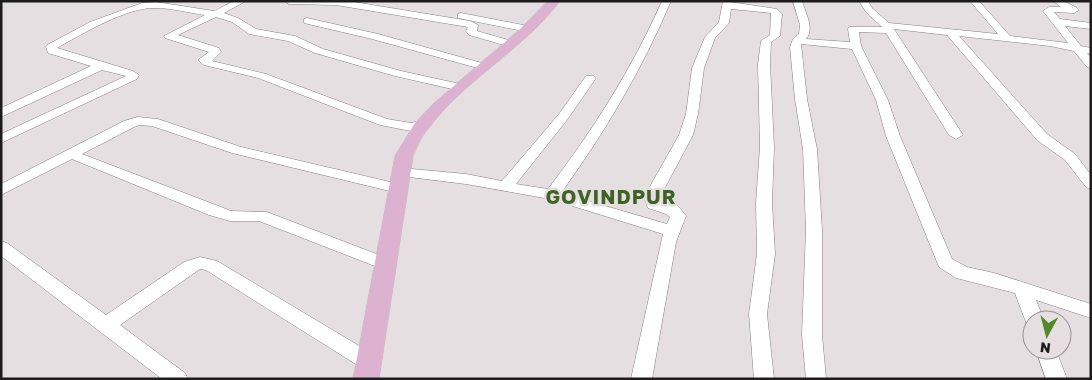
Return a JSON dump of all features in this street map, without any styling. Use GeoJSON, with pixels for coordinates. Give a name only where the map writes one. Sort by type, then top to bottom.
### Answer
{"type":"FeatureCollection","features":[{"type":"Feature","properties":{"kind":"main road"},"geometry":{"type":"LineString","coordinates":[[368,370],[404,156],[423,124],[461,87],[528,29],[555,1]]}},
{"type":"Feature","properties":{"kind":"street"},"geometry":{"type":"LineString","coordinates":[[242,1],[169,36],[215,50],[216,52],[203,60],[208,63],[262,76],[357,113],[386,122],[411,127],[423,124]]}},
{"type":"Feature","properties":{"kind":"street"},"geometry":{"type":"LineString","coordinates":[[289,1],[336,2],[470,24],[473,25],[471,31],[474,34],[511,44]]}},
{"type":"Feature","properties":{"kind":"street"},"geometry":{"type":"LineString","coordinates":[[552,196],[607,116],[667,1]]}},
{"type":"Feature","properties":{"kind":"street"},"geometry":{"type":"LineString","coordinates":[[797,1],[805,32],[797,41],[795,47],[801,99],[810,149],[814,230],[812,335],[816,379]]}},
{"type":"Feature","properties":{"kind":"street"},"geometry":{"type":"LineString","coordinates":[[863,1],[869,10],[888,29],[956,135]]}},
{"type":"Feature","properties":{"kind":"street"},"geometry":{"type":"LineString","coordinates":[[974,1],[1007,38]]}},
{"type":"Feature","properties":{"kind":"street"},"geometry":{"type":"LineString","coordinates":[[1057,1],[1074,10],[1048,10],[1091,65]]}},
{"type":"Feature","properties":{"kind":"street"},"geometry":{"type":"LineString","coordinates":[[384,4],[485,19],[498,24],[528,29]]}},
{"type":"Feature","properties":{"kind":"street"},"geometry":{"type":"LineString","coordinates":[[641,379],[671,231],[677,214],[672,210],[653,204],[652,197],[686,136],[691,119],[698,68],[710,37],[724,23],[727,4],[772,10],[777,14],[775,36],[766,40],[764,64],[767,147],[764,203],[766,254],[758,314],[764,379]]}},
{"type":"Feature","properties":{"kind":"street"},"geometry":{"type":"LineString","coordinates":[[1,140],[133,77],[133,75],[76,59],[50,49],[93,24],[147,5],[216,14],[236,20],[253,32],[291,38],[319,51],[399,74],[461,87]]}},
{"type":"Feature","properties":{"kind":"street"},"geometry":{"type":"LineString","coordinates":[[307,21],[383,39],[485,67]]}},
{"type":"Feature","properties":{"kind":"street"},"geometry":{"type":"LineString","coordinates":[[1058,22],[1091,26]]}},
{"type":"Feature","properties":{"kind":"street"},"geometry":{"type":"LineString","coordinates":[[1091,51],[1054,43],[1007,38],[888,29],[853,29],[856,46],[880,95],[893,136],[945,263],[962,273],[1091,310]]}},
{"type":"Feature","properties":{"kind":"street"},"geometry":{"type":"LineString","coordinates":[[951,33],[1042,138],[1070,157],[1078,171],[1091,184]]}},
{"type":"Feature","properties":{"kind":"street"},"geometry":{"type":"LineString","coordinates":[[797,41],[856,46]]}},
{"type":"Feature","properties":{"kind":"street"},"geometry":{"type":"LineString","coordinates":[[1,113],[101,66]]}},
{"type":"Feature","properties":{"kind":"street"},"geometry":{"type":"LineString","coordinates":[[506,186],[563,117],[590,78]]}},
{"type":"Feature","properties":{"kind":"street"},"geometry":{"type":"LineString","coordinates":[[1,190],[129,124],[147,121],[237,150],[400,180],[506,186],[552,196],[671,231]]}},
{"type":"Feature","properties":{"kind":"street"},"geometry":{"type":"LineString","coordinates":[[71,154],[215,212],[230,216],[261,216],[386,264]]}},
{"type":"Feature","properties":{"kind":"street"},"geometry":{"type":"LineString","coordinates":[[1,247],[178,379]]}},
{"type":"Feature","properties":{"kind":"street"},"geometry":{"type":"LineString","coordinates":[[105,326],[190,266],[200,263],[211,265],[368,370]]}},
{"type":"Feature","properties":{"kind":"street"},"geometry":{"type":"LineString","coordinates":[[1022,289],[1030,310]]}},
{"type":"Feature","properties":{"kind":"street"},"geometry":{"type":"LineString","coordinates":[[1050,360],[1057,379]]}},
{"type":"Feature","properties":{"kind":"district","name":"GOVINDPUR"},"geometry":{"type":"Point","coordinates":[611,196]}}]}
